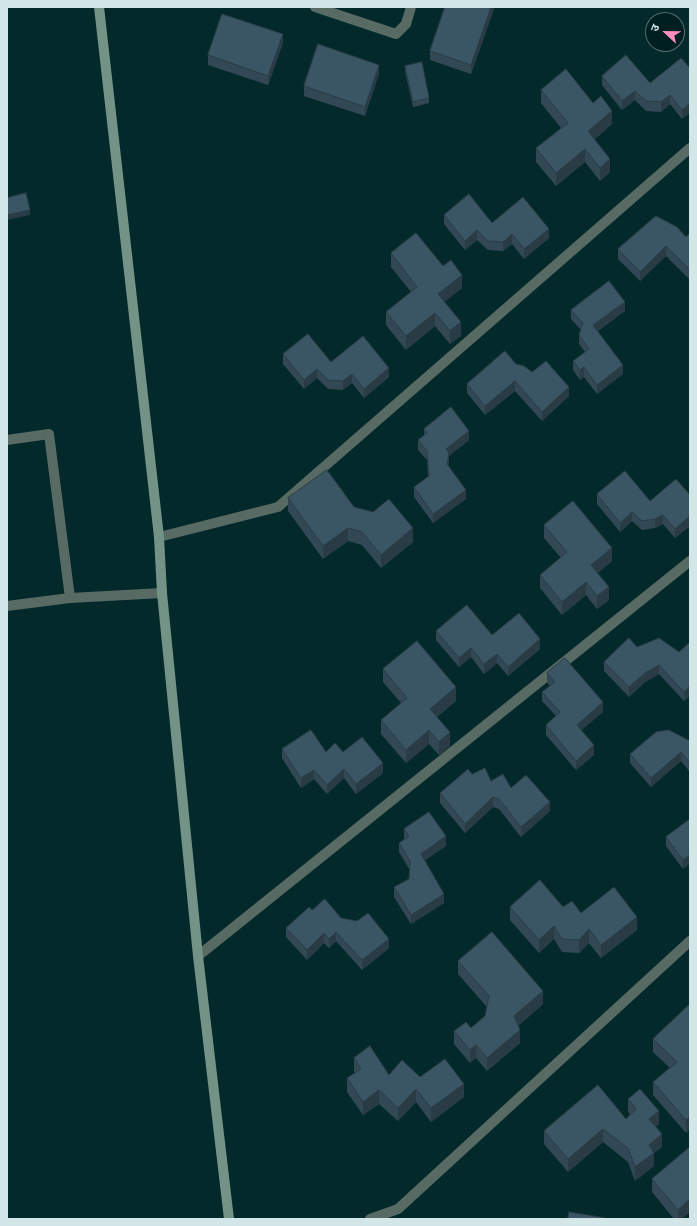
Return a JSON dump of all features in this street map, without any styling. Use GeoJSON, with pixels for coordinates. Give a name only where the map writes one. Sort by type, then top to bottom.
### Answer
{"type":"FeatureCollection","features":[{"type":"Feature","properties":{"kind":"street"},"geometry":{"type":"LineString","coordinates":[[99,7],[159,537],[162,593],[198,956],[229,1219]]}},
{"type":"Feature","properties":{"kind":"street"},"geometry":{"type":"LineString","coordinates":[[315,7],[396,34],[406,24],[411,7]]}},
{"type":"Feature","properties":{"kind":"street"},"geometry":{"type":"LineString","coordinates":[[159,537],[278,507],[690,148]]}},
{"type":"Feature","properties":{"kind":"street"},"geometry":{"type":"LineString","coordinates":[[7,440],[48,434],[70,598]]}},
{"type":"Feature","properties":{"kind":"street"},"geometry":{"type":"LineString","coordinates":[[198,956],[690,561]]}},
{"type":"Feature","properties":{"kind":"street"},"geometry":{"type":"LineString","coordinates":[[7,606],[70,598],[162,593]]}},
{"type":"Feature","properties":{"kind":"street"},"geometry":{"type":"LineString","coordinates":[[370,1219],[398,1209],[690,941]]}},
{"type":"Feature","properties":{"kind":"building"},"geometry":{"type":"Polygon","coordinates":[[[445,7],[491,7],[471,65],[430,51],[445,7]]]}},
{"type":"Feature","properties":{"kind":"building"},"geometry":{"type":"Polygon","coordinates":[[[222,14],[283,34],[268,76],[208,55],[222,14]]]}},
{"type":"Feature","properties":{"kind":"building"},"geometry":{"type":"Polygon","coordinates":[[[318,44],[379,65],[365,107],[304,86],[318,44]]]}},
{"type":"Feature","properties":{"kind":"building"},"geometry":{"type":"Polygon","coordinates":[[[626,55],[650,83],[681,58],[690,68],[690,103],[682,110],[670,95],[661,102],[646,101],[635,91],[622,101],[602,76],[626,55]]]}},
{"type":"Feature","properties":{"kind":"building"},"geometry":{"type":"Polygon","coordinates":[[[422,62],[429,98],[413,102],[405,66],[422,62]]]}},
{"type":"Feature","properties":{"kind":"building"},"geometry":{"type":"Polygon","coordinates":[[[566,69],[593,103],[601,96],[612,111],[588,131],[610,159],[600,168],[585,149],[556,173],[536,148],[568,123],[541,90],[566,69]]]}},
{"type":"Feature","properties":{"kind":"building"},"geometry":{"type":"Polygon","coordinates":[[[26,193],[30,210],[7,215],[7,198],[26,193]]]}},
{"type":"Feature","properties":{"kind":"building"},"geometry":{"type":"Polygon","coordinates":[[[469,194],[492,223],[523,197],[549,229],[524,249],[512,234],[503,242],[488,241],[477,230],[465,241],[444,215],[469,194]]]}},
{"type":"Feature","properties":{"kind":"building"},"geometry":{"type":"Polygon","coordinates":[[[656,216],[677,227],[686,237],[690,233],[690,270],[666,246],[640,272],[618,249],[656,216]]]}},
{"type":"Feature","properties":{"kind":"building"},"geometry":{"type":"Polygon","coordinates":[[[416,233],[443,266],[451,260],[462,275],[438,294],[461,322],[450,331],[435,313],[406,336],[386,312],[417,287],[391,253],[416,233]]]}},
{"type":"Feature","properties":{"kind":"building"},"geometry":{"type":"Polygon","coordinates":[[[609,281],[625,302],[593,325],[623,365],[597,385],[584,367],[580,370],[573,361],[589,349],[579,335],[583,323],[571,310],[609,281]]]}},
{"type":"Feature","properties":{"kind":"building"},"geometry":{"type":"Polygon","coordinates":[[[308,334],[331,362],[363,336],[389,368],[364,389],[352,374],[343,381],[328,380],[317,369],[304,380],[283,354],[308,334]]]}},
{"type":"Feature","properties":{"kind":"building"},"geometry":{"type":"Polygon","coordinates":[[[505,351],[516,364],[524,366],[532,372],[546,361],[569,387],[542,412],[515,381],[485,406],[467,384],[505,351]]]}},
{"type":"Feature","properties":{"kind":"building"},"geometry":{"type":"Polygon","coordinates":[[[451,407],[469,431],[446,449],[449,453],[447,464],[466,490],[433,514],[414,487],[429,476],[427,451],[418,440],[427,433],[424,429],[451,407]]]}},
{"type":"Feature","properties":{"kind":"building"},"geometry":{"type":"Polygon","coordinates":[[[327,470],[354,507],[373,512],[389,499],[413,528],[381,555],[362,532],[348,528],[323,546],[288,498],[327,470]]]}},
{"type":"Feature","properties":{"kind":"building"},"geometry":{"type":"Polygon","coordinates":[[[625,471],[650,501],[676,479],[690,495],[690,516],[675,529],[663,515],[655,519],[642,521],[632,512],[620,523],[597,494],[625,471]]]}},
{"type":"Feature","properties":{"kind":"building"},"geometry":{"type":"Polygon","coordinates":[[[573,501],[612,548],[591,565],[609,587],[597,596],[586,582],[562,602],[540,575],[567,552],[544,525],[573,501]]]}},
{"type":"Feature","properties":{"kind":"building"},"geometry":{"type":"Polygon","coordinates":[[[467,605],[492,635],[519,613],[540,639],[508,667],[497,654],[484,664],[471,648],[459,658],[436,631],[467,605]]]}},
{"type":"Feature","properties":{"kind":"building"},"geometry":{"type":"Polygon","coordinates":[[[629,638],[637,647],[659,638],[679,652],[690,642],[690,686],[684,692],[659,665],[645,673],[629,687],[604,662],[629,638]]]}},
{"type":"Feature","properties":{"kind":"building"},"geometry":{"type":"Polygon","coordinates":[[[417,641],[456,687],[430,709],[450,732],[439,742],[429,730],[406,750],[381,720],[407,698],[383,669],[417,641]]]}},
{"type":"Feature","properties":{"kind":"building"},"geometry":{"type":"Polygon","coordinates":[[[565,658],[603,702],[577,725],[594,745],[576,761],[546,725],[560,712],[542,692],[555,682],[547,673],[565,658]]]}},
{"type":"Feature","properties":{"kind":"building"},"geometry":{"type":"Polygon","coordinates":[[[311,730],[326,752],[335,743],[343,752],[362,737],[383,763],[356,784],[344,769],[327,785],[314,770],[301,778],[282,749],[311,730]]]}},
{"type":"Feature","properties":{"kind":"building"},"geometry":{"type":"Polygon","coordinates":[[[669,730],[690,741],[690,763],[681,752],[651,778],[630,754],[656,732],[669,730]]]}},
{"type":"Feature","properties":{"kind":"building"},"geometry":{"type":"Polygon","coordinates":[[[485,768],[491,781],[503,774],[511,788],[526,775],[550,802],[521,827],[499,799],[493,797],[465,824],[440,793],[468,769],[472,774],[485,768]]]}},
{"type":"Feature","properties":{"kind":"building"},"geometry":{"type":"Polygon","coordinates":[[[429,812],[446,836],[421,854],[444,894],[411,915],[394,887],[409,879],[410,861],[399,843],[409,836],[404,829],[429,812]]]}},
{"type":"Feature","properties":{"kind":"building"},"geometry":{"type":"Polygon","coordinates":[[[690,819],[690,855],[683,860],[666,837],[690,819]]]}},
{"type":"Feature","properties":{"kind":"building"},"geometry":{"type":"Polygon","coordinates":[[[540,880],[563,907],[572,901],[581,913],[614,887],[637,917],[601,945],[589,929],[579,940],[562,939],[554,926],[539,940],[510,907],[540,880]]]}},
{"type":"Feature","properties":{"kind":"building"},"geometry":{"type":"Polygon","coordinates":[[[325,899],[341,918],[357,921],[368,913],[389,939],[362,960],[336,932],[329,939],[324,933],[307,950],[286,928],[309,907],[312,910],[325,899]]]}},
{"type":"Feature","properties":{"kind":"building"},"geometry":{"type":"Polygon","coordinates":[[[492,932],[543,991],[514,1016],[520,1030],[487,1058],[476,1045],[470,1050],[454,1031],[466,1022],[471,1028],[485,1016],[489,996],[458,961],[492,932]]]}},
{"type":"Feature","properties":{"kind":"building"},"geometry":{"type":"Polygon","coordinates":[[[690,1004],[690,1116],[686,1120],[653,1082],[677,1062],[653,1039],[690,1004]]]}},
{"type":"Feature","properties":{"kind":"building"},"geometry":{"type":"Polygon","coordinates":[[[370,1046],[389,1075],[402,1060],[420,1077],[445,1059],[464,1084],[431,1108],[416,1089],[398,1108],[379,1090],[363,1102],[347,1078],[361,1069],[354,1058],[370,1046]]]}},
{"type":"Feature","properties":{"kind":"building"},"geometry":{"type":"Polygon","coordinates":[[[598,1085],[626,1119],[636,1109],[628,1099],[640,1089],[659,1111],[649,1119],[662,1134],[649,1145],[654,1153],[635,1167],[628,1148],[603,1129],[568,1159],[544,1131],[598,1085]]]}},
{"type":"Feature","properties":{"kind":"building"},"geometry":{"type":"Polygon","coordinates":[[[690,1147],[690,1199],[678,1210],[652,1179],[690,1147]]]}},
{"type":"Feature","properties":{"kind":"building"},"geometry":{"type":"Polygon","coordinates":[[[569,1212],[606,1218],[606,1219],[568,1219],[569,1212]]]}}]}
